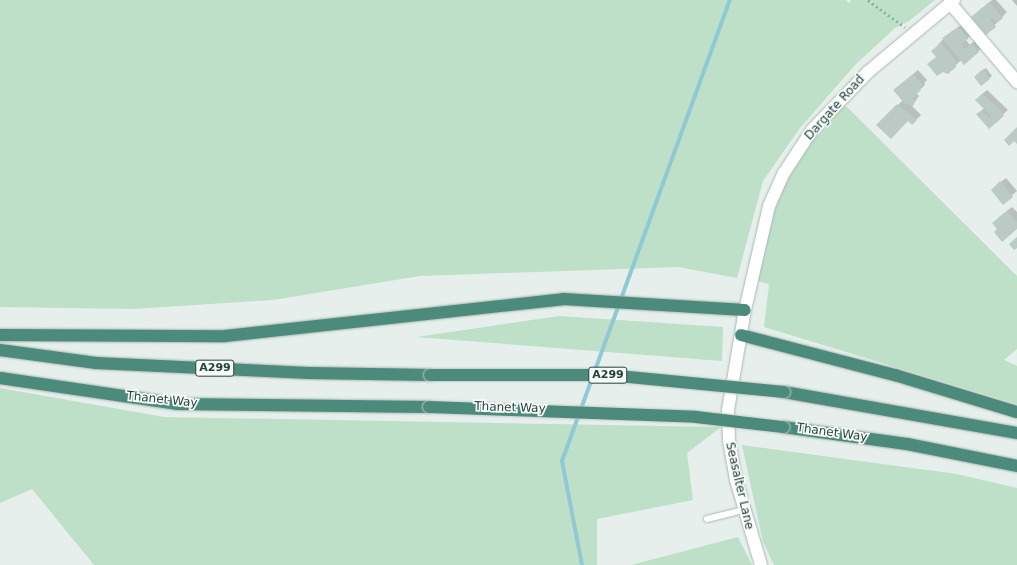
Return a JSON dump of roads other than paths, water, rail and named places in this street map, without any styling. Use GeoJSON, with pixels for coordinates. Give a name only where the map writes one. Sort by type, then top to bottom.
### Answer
{"type":"FeatureCollection","features":[{"type":"Feature","properties":{"kind":"highway"},"geometry":{"type":"LineString","coordinates":[[0,335],[225,336],[563,299],[745,310]]}},
{"type":"Feature","properties":{"kind":"highway"},"geometry":{"type":"LineString","coordinates":[[741,335],[895,375],[1017,412]]}},
{"type":"Feature","properties":{"kind":"highway","name":"A299"},"geometry":{"type":"LineString","coordinates":[[0,350],[96,363],[308,373],[608,375],[784,392],[1017,433]]}},
{"type":"Feature","properties":{"kind":"highway","name":"Thanet Way"},"geometry":{"type":"LineString","coordinates":[[0,378],[178,404],[429,407],[696,417],[907,444],[1017,466]]}},
{"type":"Feature","properties":{"kind":"street","name":"Dargate Road"},"geometry":{"type":"LineString","coordinates":[[741,335],[763,223],[777,189],[795,155],[812,130],[837,102],[914,33],[952,2],[1017,82]]}},
{"type":"Feature","properties":{"kind":"street","name":"Seasalter Lane"},"geometry":{"type":"LineString","coordinates":[[741,335],[733,371],[728,410],[729,441],[742,510],[761,565]]}},
{"type":"Feature","properties":{"kind":"lane"},"geometry":{"type":"LineString","coordinates":[[707,519],[742,510]]}},
{"type":"Feature","properties":{"kind":"waterway"},"geometry":{"type":"LineString","coordinates":[[582,565],[562,461],[730,0]]}}]}
